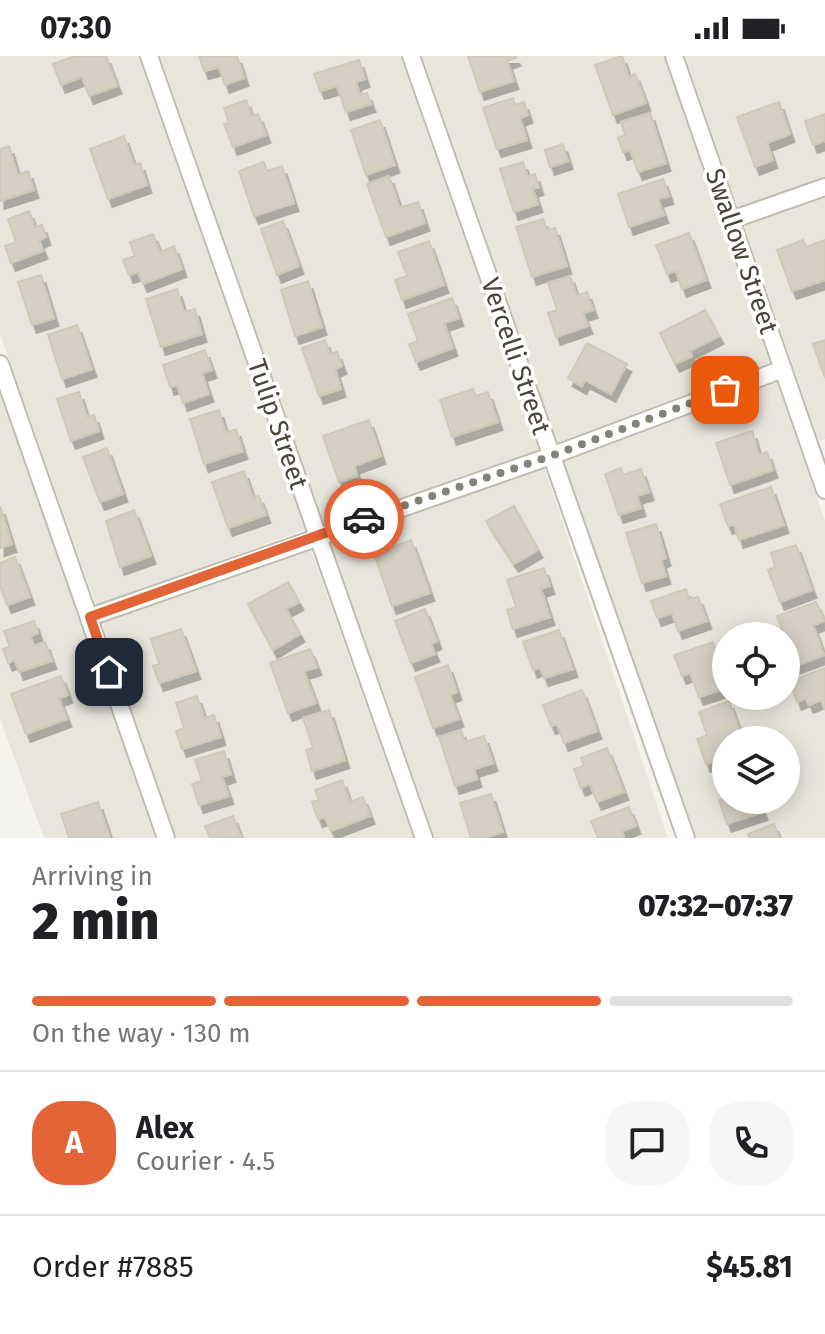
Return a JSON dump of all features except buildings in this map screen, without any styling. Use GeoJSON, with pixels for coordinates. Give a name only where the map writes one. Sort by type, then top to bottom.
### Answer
{"type":"FeatureCollection","features":[{"type":"Feature","properties":{"kind":"street","name":"Tulip Street"},"geometry":{"type":"LineString","coordinates":[[149,56],[424,838]]}},
{"type":"Feature","properties":{"kind":"street","name":"Vercelli Street"},"geometry":{"type":"LineString","coordinates":[[411,56],[686,838]]}},
{"type":"Feature","properties":{"kind":"street","name":"Swallow Street"},"geometry":{"type":"LineString","coordinates":[[674,56],[783,369],[818,451],[825,490]]}},
{"type":"Feature","properties":{"kind":"street"},"geometry":{"type":"LineString","coordinates":[[731,220],[825,187]]}},
{"type":"Feature","properties":{"kind":"street"},"geometry":{"type":"LineString","coordinates":[[0,364],[166,838]]}},
{"type":"Feature","properties":{"kind":"street"},"geometry":{"type":"LineString","coordinates":[[90,617],[317,535],[551,456],[783,369]]}},
{"type":"Feature","properties":{"kind":"shaded area"},"geometry":{"type":"Polygon","coordinates":[[[0,56],[138,56],[305,530],[96,605],[0,334],[0,56]]]}},
{"type":"Feature","properties":{"kind":"shaded area"},"geometry":{"type":"Polygon","coordinates":[[[160,56],[400,56],[539,451],[324,524],[160,56]]]}},
{"type":"Feature","properties":{"kind":"shaded area"},"geometry":{"type":"Polygon","coordinates":[[[422,56],[664,56],[771,364],[558,444],[422,56]]]}},
{"type":"Feature","properties":{"kind":"shaded area"},"geometry":{"type":"Polygon","coordinates":[[[685,56],[825,56],[825,178],[738,208],[685,56]]]}},
{"type":"Feature","properties":{"kind":"shaded area"},"geometry":{"type":"Polygon","coordinates":[[[825,197],[825,439],[819,441],[744,225],[825,197]]]}},
{"type":"Feature","properties":{"kind":"shaded area"},"geometry":{"type":"Polygon","coordinates":[[[776,380],[825,521],[825,838],[689,838],[563,461],[776,380]]]}},
{"type":"Feature","properties":{"kind":"shaded area"},"geometry":{"type":"Polygon","coordinates":[[[0,394],[155,838],[44,838],[0,719],[0,394]]]}},
{"type":"Feature","properties":{"kind":"shaded area"},"geometry":{"type":"Polygon","coordinates":[[[544,467],[668,838],[435,838],[330,541],[544,467]]]}},
{"type":"Feature","properties":{"kind":"shaded area"},"geometry":{"type":"Polygon","coordinates":[[[310,547],[413,838],[176,838],[102,622],[310,547]]]}},
{"type":"Feature","properties":{"kind":"way so far"},"geometry":{"type":"LineString","coordinates":[[364,519],[551,456],[725,390]]}},
{"type":"Feature","properties":{"kind":"route"},"geometry":{"type":"LineString","coordinates":[[109,672],[90,617],[364,519]]}}]}
